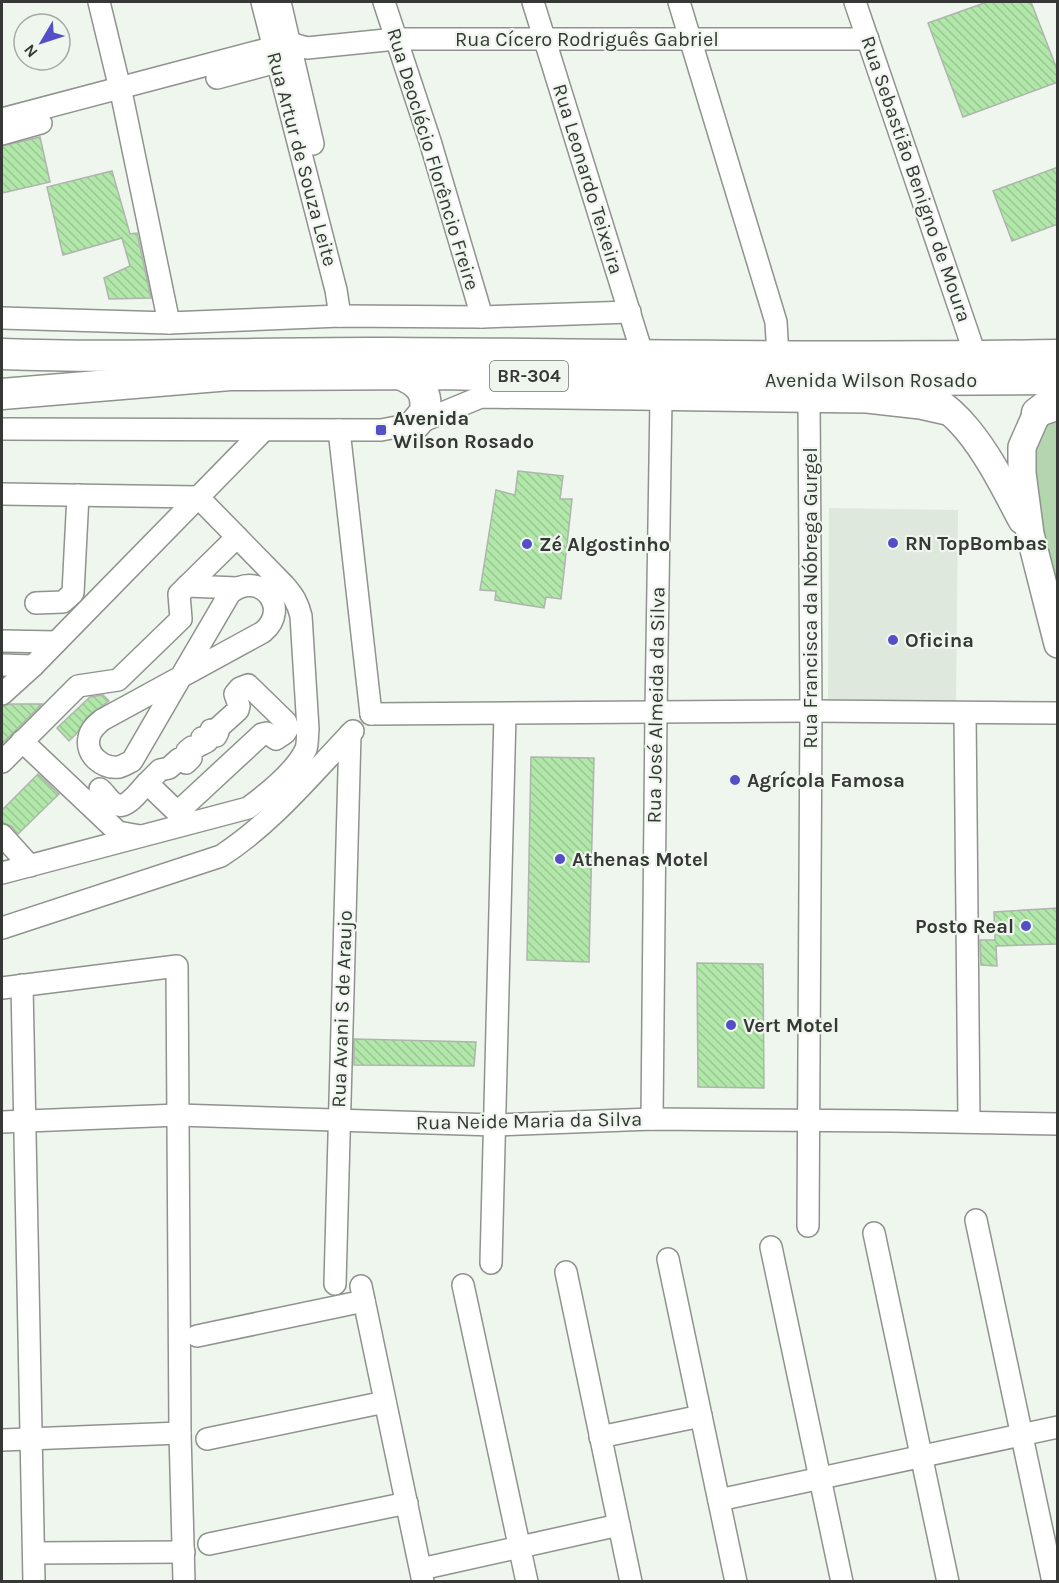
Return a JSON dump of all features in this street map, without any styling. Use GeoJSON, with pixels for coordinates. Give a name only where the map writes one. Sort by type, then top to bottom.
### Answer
{"type":"FeatureCollection","features":[{"type":"Feature","properties":{"kind":"highway","name":"Avenida Wilson Rosado"},"geometry":{"type":"LineString","coordinates":[[2,354],[145,357],[353,352],[778,357],[1058,355]]}},
{"type":"Feature","properties":{"kind":"highway","name":"Avenida Wilson Rosado"},"geometry":{"type":"LineString","coordinates":[[2,394],[230,375],[400,374],[734,381],[1058,379]]}},
{"type":"Feature","properties":{"kind":"highway"},"geometry":{"type":"LineString","coordinates":[[400,374],[420,386],[424,395],[425,412],[416,423]]}},
{"type":"Feature","properties":{"kind":"highway"},"geometry":{"type":"LineString","coordinates":[[481,397],[538,376]]}},
{"type":"Feature","properties":{"kind":"main road"},"geometry":{"type":"LineString","coordinates":[[886,380],[911,386],[930,395],[956,416],[973,435],[992,464],[1030,534]]}},
{"type":"Feature","properties":{"kind":"main road"},"geometry":{"type":"LineString","coordinates":[[1051,406],[1022,447],[1022,473],[1030,534],[1058,644]]}},
{"type":"Feature","properties":{"kind":"street"},"geometry":{"type":"LineString","coordinates":[[99,2],[170,323]]}},
{"type":"Feature","properties":{"kind":"street","name":"Rua Artur de Souza Leite"},"geometry":{"type":"LineString","coordinates":[[262,2],[288,52]]}},
{"type":"Feature","properties":{"kind":"street","name":"Rua Artur de Souza Leite"},"geometry":{"type":"LineString","coordinates":[[280,2],[336,290],[346,316]]}},
{"type":"Feature","properties":{"kind":"street","name":"Rua Deoclécio Florêncio Freire"},"geometry":{"type":"LineString","coordinates":[[384,2],[430,141],[482,317]]}},
{"type":"Feature","properties":{"kind":"street","name":"Rua Leonardo Teixeira"},"geometry":{"type":"LineString","coordinates":[[533,2],[643,356]]}},
{"type":"Feature","properties":{"kind":"street"},"geometry":{"type":"LineString","coordinates":[[679,2],[776,322],[778,357]]}},
{"type":"Feature","properties":{"kind":"street","name":"Rua Sebastião Benigno de Moura"},"geometry":{"type":"LineString","coordinates":[[855,2],[976,357]]}},
{"type":"Feature","properties":{"kind":"street","name":"Rua Cícero Rodriguês Gabriel"},"geometry":{"type":"LineString","coordinates":[[2,119],[121,95],[288,52],[396,39],[868,39]]}},
{"type":"Feature","properties":{"kind":"street","name":"Rua Cícero Rodriguês Gabriel"},"geometry":{"type":"LineString","coordinates":[[2,134],[121,95]]}},
{"type":"Feature","properties":{"kind":"street"},"geometry":{"type":"LineString","coordinates":[[3,314],[170,323],[346,316],[482,317],[630,312]]}},
{"type":"Feature","properties":{"kind":"street"},"geometry":{"type":"LineString","coordinates":[[2,429],[381,430],[416,423],[481,397],[867,402],[920,408],[956,416]]}},
{"type":"Feature","properties":{"kind":"street","name":"Rua José Almeida da Silva"},"geometry":{"type":"LineString","coordinates":[[652,1119],[661,399]]}},
{"type":"Feature","properties":{"kind":"street","name":"Rua Francisca da Nóbrega Gurgel"},"geometry":{"type":"LineString","coordinates":[[808,1226],[811,711],[809,401]]}},
{"type":"Feature","properties":{"kind":"street"},"geometry":{"type":"LineString","coordinates":[[2,694],[33,666],[264,430]]}},
{"type":"Feature","properties":{"kind":"street"},"geometry":{"type":"LineString","coordinates":[[339,430],[370,714]]}},
{"type":"Feature","properties":{"kind":"street"},"geometry":{"type":"LineString","coordinates":[[2,494],[198,497],[284,585],[299,605],[307,746],[297,762],[269,792],[248,808],[2,873]]}},
{"type":"Feature","properties":{"kind":"street"},"geometry":{"type":"LineString","coordinates":[[36,603],[63,602],[73,593],[78,495]]}},
{"type":"Feature","properties":{"kind":"street"},"geometry":{"type":"LineString","coordinates":[[2,762],[78,686],[118,680],[181,619],[179,594],[237,537]]}},
{"type":"Feature","properties":{"kind":"street"},"geometry":{"type":"LineString","coordinates":[[132,761],[120,767],[102,764],[92,754],[88,745],[93,728],[102,720],[270,626],[274,617],[275,609],[268,592],[261,587],[252,585],[237,588],[187,586]]}},
{"type":"Feature","properties":{"kind":"street"},"geometry":{"type":"LineString","coordinates":[[93,795],[132,761],[227,598],[237,588]]}},
{"type":"Feature","properties":{"kind":"street"},"geometry":{"type":"LineString","coordinates":[[2,641],[56,642]]}},
{"type":"Feature","properties":{"kind":"street"},"geometry":{"type":"LineString","coordinates":[[2,665],[33,666]]}},
{"type":"Feature","properties":{"kind":"street"},"geometry":{"type":"LineString","coordinates":[[22,741],[93,795],[119,805],[125,804],[160,770],[169,768],[180,759],[186,763],[191,758],[187,751],[192,747],[195,748],[238,710],[235,694],[240,688],[248,685],[286,722],[288,728],[285,733],[276,739],[267,733],[262,734],[180,810],[173,810],[147,783]]}},
{"type":"Feature","properties":{"kind":"street"},"geometry":{"type":"LineString","coordinates":[[2,928],[221,856],[269,820],[370,714],[656,711],[1058,713]]}},
{"type":"Feature","properties":{"kind":"street"},"geometry":{"type":"LineString","coordinates":[[965,713],[969,1122]]}},
{"type":"Feature","properties":{"kind":"street"},"geometry":{"type":"LineString","coordinates":[[491,1263],[505,714]]}},
{"type":"Feature","properties":{"kind":"street","name":"Rua Avani S de Araujo"},"geometry":{"type":"LineString","coordinates":[[335,1284],[350,734]]}},
{"type":"Feature","properties":{"kind":"street"},"geometry":{"type":"LineString","coordinates":[[93,795],[118,832],[143,836]]}},
{"type":"Feature","properties":{"kind":"street"},"geometry":{"type":"LineString","coordinates":[[2,836],[30,866]]}},
{"type":"Feature","properties":{"kind":"street"},"geometry":{"type":"LineString","coordinates":[[34,1581],[25,1120],[12,986],[177,966],[180,1433],[184,1581]]}},
{"type":"Feature","properties":{"kind":"street","name":"Rua Neide Maria da Silva"},"geometry":{"type":"LineString","coordinates":[[2,1122],[178,1115],[495,1125],[652,1119],[1058,1124]]}},
{"type":"Feature","properties":{"kind":"street"},"geometry":{"type":"LineString","coordinates":[[976,1220],[1053,1581]]}},
{"type":"Feature","properties":{"kind":"street"},"geometry":{"type":"LineString","coordinates":[[874,1233],[948,1581]]}},
{"type":"Feature","properties":{"kind":"street"},"geometry":{"type":"LineString","coordinates":[[771,1247],[842,1581]]}},
{"type":"Feature","properties":{"kind":"street"},"geometry":{"type":"LineString","coordinates":[[668,1258],[736,1581]]}},
{"type":"Feature","properties":{"kind":"street"},"geometry":{"type":"LineString","coordinates":[[566,1272],[631,1581]]}},
{"type":"Feature","properties":{"kind":"street"},"geometry":{"type":"LineString","coordinates":[[463,1285],[527,1581]]}},
{"type":"Feature","properties":{"kind":"street"},"geometry":{"type":"LineString","coordinates":[[197,1336],[363,1294],[422,1575],[519,1546],[619,1525]]}},
{"type":"Feature","properties":{"kind":"street"},"geometry":{"type":"LineString","coordinates":[[207,1439],[385,1401]]}},
{"type":"Feature","properties":{"kind":"street"},"geometry":{"type":"LineString","coordinates":[[600,1437],[701,1416]]}},
{"type":"Feature","properties":{"kind":"street"},"geometry":{"type":"LineString","coordinates":[[720,1504],[1023,1439],[1058,1427]]}},
{"type":"Feature","properties":{"kind":"street"},"geometry":{"type":"LineString","coordinates":[[2,1440],[180,1433]]}},
{"type":"Feature","properties":{"kind":"street"},"geometry":{"type":"LineString","coordinates":[[1023,1439],[1058,1436]]}},
{"type":"Feature","properties":{"kind":"street"},"geometry":{"type":"LineString","coordinates":[[209,1544],[407,1503]]}},
{"type":"Feature","properties":{"kind":"street"},"geometry":{"type":"LineString","coordinates":[[34,1553],[183,1552]]}},
{"type":"Feature","properties":{"kind":"shaded area","name":"Oficina"},"geometry":{"type":"Polygon","coordinates":[[[829,508],[958,510],[956,703],[828,701],[829,508]]]}},
{"type":"Feature","properties":{"kind":"green space"},"geometry":{"type":"Polygon","coordinates":[[[1057,418],[1057,599],[1031,483],[1034,455],[1042,428],[1057,418]]]}},
{"type":"Feature","properties":{"kind":"building"},"geometry":{"type":"Polygon","coordinates":[[[987,2],[1031,2],[1058,72],[1058,82],[963,117],[928,23],[987,2]]]}},
{"type":"Feature","properties":{"kind":"building"},"geometry":{"type":"Polygon","coordinates":[[[40,137],[50,182],[2,193],[2,146],[40,137]]]}},
{"type":"Feature","properties":{"kind":"building"},"geometry":{"type":"Polygon","coordinates":[[[1058,167],[1058,224],[1012,241],[993,191],[1058,167]]]}},
{"type":"Feature","properties":{"kind":"building"},"geometry":{"type":"Polygon","coordinates":[[[112,171],[130,234],[137,233],[151,298],[109,299],[104,278],[130,266],[122,238],[63,255],[47,187],[112,171]]]}},
{"type":"Feature","properties":{"kind":"building","name":"Zé Algostinho"},"geometry":{"type":"Polygon","coordinates":[[[518,471],[563,476],[560,499],[572,499],[561,599],[546,597],[544,608],[495,600],[496,591],[480,590],[496,490],[515,495],[518,471]]]}},
{"type":"Feature","properties":{"kind":"building"},"geometry":{"type":"Polygon","coordinates":[[[103,695],[109,701],[87,717],[69,741],[57,728],[90,697],[103,695]]]}},
{"type":"Feature","properties":{"kind":"building"},"geometry":{"type":"Polygon","coordinates":[[[42,704],[2,744],[2,706],[42,704]]]}},
{"type":"Feature","properties":{"kind":"building","name":"Athenas Motel"},"geometry":{"type":"Polygon","coordinates":[[[531,757],[594,758],[589,962],[527,960],[531,757]]]}},
{"type":"Feature","properties":{"kind":"building"},"geometry":{"type":"Polygon","coordinates":[[[38,774],[59,794],[18,834],[11,826],[2,823],[2,810],[38,774]]]}},
{"type":"Feature","properties":{"kind":"building","name":"Posto Real"},"geometry":{"type":"Polygon","coordinates":[[[1058,908],[1058,944],[996,946],[997,966],[981,965],[980,940],[995,940],[994,912],[1058,908]]]}},
{"type":"Feature","properties":{"kind":"building","name":"Vert Motel"},"geometry":{"type":"Polygon","coordinates":[[[697,963],[763,964],[764,1088],[698,1087],[697,963]]]}},
{"type":"Feature","properties":{"kind":"building"},"geometry":{"type":"Polygon","coordinates":[[[354,1039],[476,1042],[474,1066],[354,1065],[354,1039]]]}},
{"type":"Feature","properties":{"kind":"place","name":"Avenida Wilson Rosado"},"geometry":{"type":"Point","coordinates":[381,430]}},
{"type":"Feature","properties":{"kind":"place","name":"RN TopBombas"},"geometry":{"type":"Point","coordinates":[893,543]}},
{"type":"Feature","properties":{"kind":"place","name":"Zé Algostinho"},"geometry":{"type":"Point","coordinates":[527,544]}},
{"type":"Feature","properties":{"kind":"place","name":"Oficina"},"geometry":{"type":"Point","coordinates":[893,640]}},
{"type":"Feature","properties":{"kind":"place","name":"Agrícola Famosa"},"geometry":{"type":"Point","coordinates":[735,780]}},
{"type":"Feature","properties":{"kind":"place","name":"Athenas Motel"},"geometry":{"type":"Point","coordinates":[560,859]}},
{"type":"Feature","properties":{"kind":"place","name":"Posto Real"},"geometry":{"type":"Point","coordinates":[1026,926]}},
{"type":"Feature","properties":{"kind":"place","name":"Vert Motel"},"geometry":{"type":"Point","coordinates":[731,1025]}}]}
